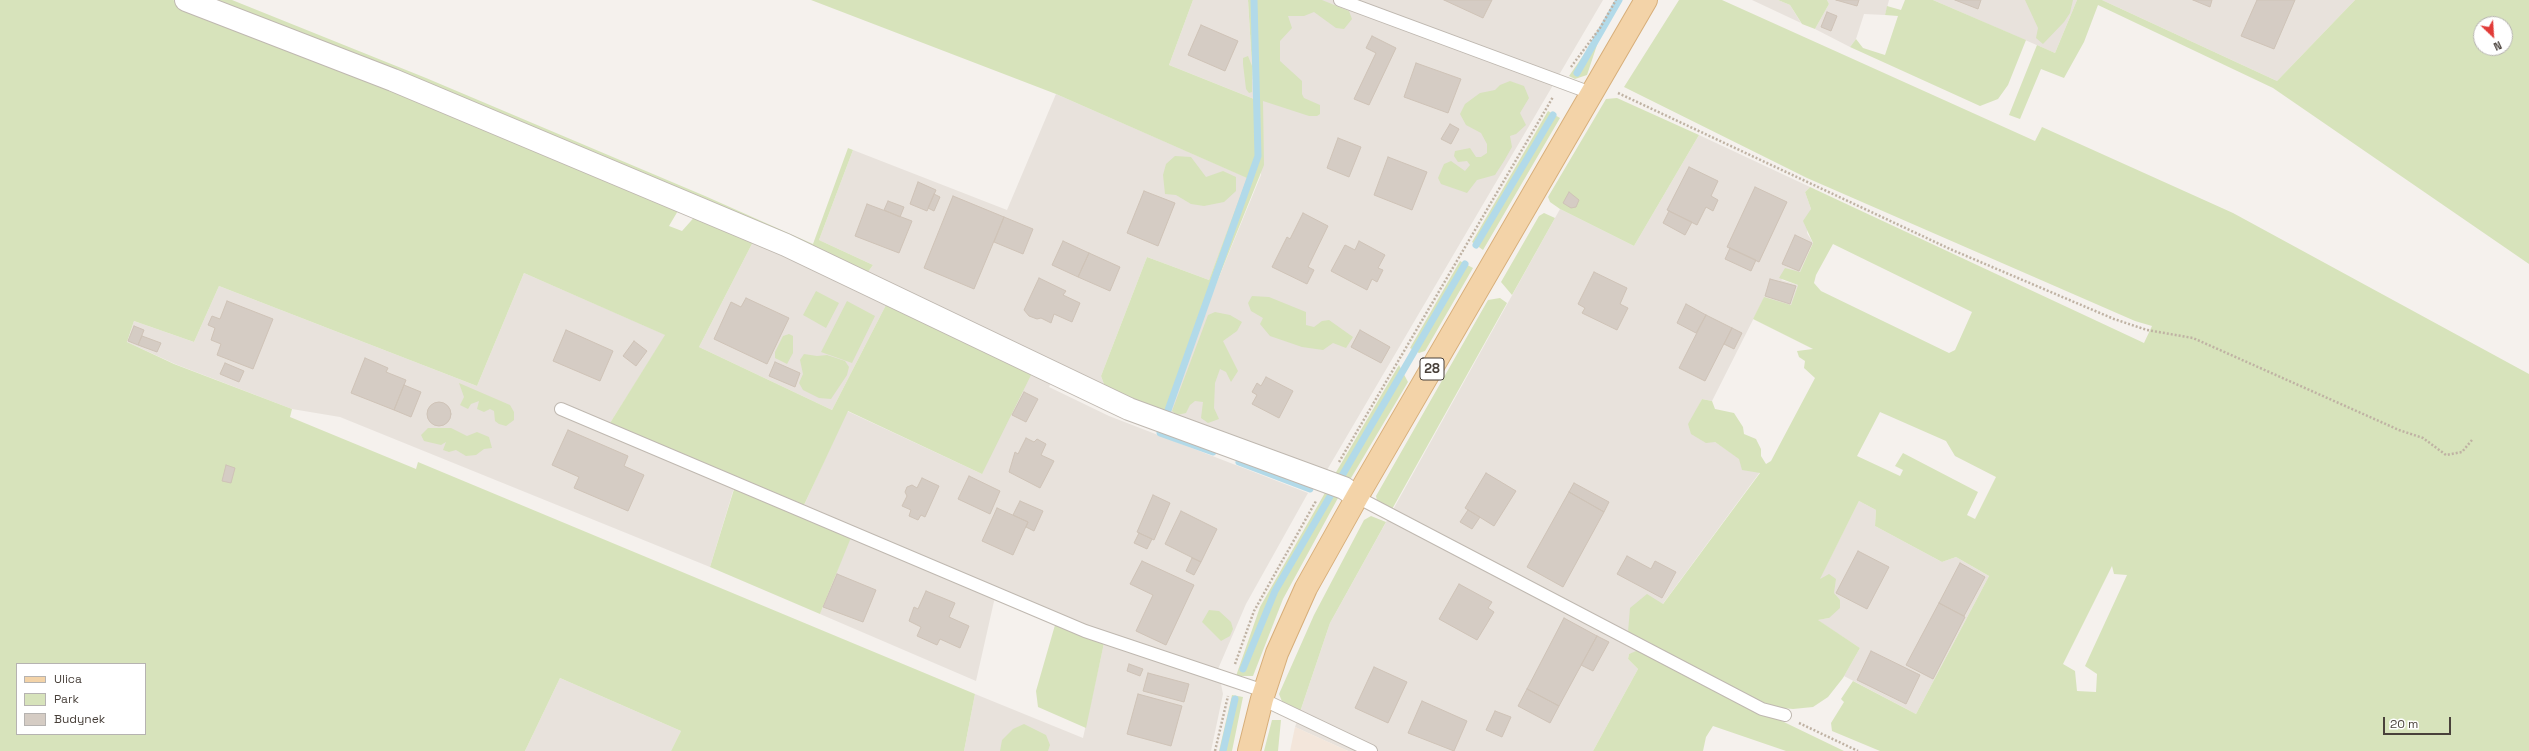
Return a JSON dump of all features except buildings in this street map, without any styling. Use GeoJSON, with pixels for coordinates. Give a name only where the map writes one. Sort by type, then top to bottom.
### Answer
{"type":"FeatureCollection","features":[{"type":"Feature","properties":{"kind":"main road","name":"28"},"geometry":{"type":"LineString","coordinates":[[1249,751],[1263,695],[1277,653],[1306,588],[1340,487],[1594,88],[1646,0]]}},
{"type":"Feature","properties":{"kind":"street"},"geometry":{"type":"LineString","coordinates":[[186,0],[393,80],[786,245],[1129,409],[1340,487]]}},
{"type":"Feature","properties":{"kind":"lane"},"geometry":{"type":"LineString","coordinates":[[1340,0],[1561,82],[1594,88]]}},
{"type":"Feature","properties":{"kind":"lane"},"geometry":{"type":"LineString","coordinates":[[561,409],[1085,631],[1231,680],[1371,751]]}},
{"type":"Feature","properties":{"kind":"lane"},"geometry":{"type":"LineString","coordinates":[[1340,487],[1762,709],[1785,715]]}},
{"type":"Feature","properties":{"kind":"path"},"geometry":{"type":"LineString","coordinates":[[1215,751],[1236,658],[1254,611],[1281,560],[1340,487],[1561,82],[1600,28],[1616,0]]}},
{"type":"Feature","properties":{"kind":"path"},"geometry":{"type":"LineString","coordinates":[[1594,88],[1950,249],[2120,321],[2147,330],[2194,338],[2399,430],[2423,438],[2446,455],[2462,452],[2472,440]]}},
{"type":"Feature","properties":{"kind":"path"},"geometry":{"type":"LineString","coordinates":[[1785,715],[1831,740],[1858,751]]}},
{"type":"Feature","properties":{"kind":"shaded area"},"geometry":{"type":"Polygon","coordinates":[[[1193,0],[1248,0],[1254,99],[1169,65],[1193,0]]]}},
{"type":"Feature","properties":{"kind":"shaded area"},"geometry":{"type":"Polygon","coordinates":[[[1259,0],[1603,0],[1327,470],[1268,453],[1167,418],[1212,294],[1261,175],[1263,101],[1259,0]]]}},
{"type":"Feature","properties":{"kind":"shaded area"},"geometry":{"type":"Polygon","coordinates":[[[1752,0],[1778,0],[1790,5],[1801,23],[1752,0]]]}},
{"type":"Feature","properties":{"kind":"shaded area"},"geometry":{"type":"Polygon","coordinates":[[[1827,0],[1889,0],[1885,15],[1864,14],[1856,39],[1850,47],[1815,29],[1829,4],[1827,0]]]}},
{"type":"Feature","properties":{"kind":"shaded area"},"geometry":{"type":"Polygon","coordinates":[[[1933,0],[2077,0],[2055,53],[1933,0]]]}},
{"type":"Feature","properties":{"kind":"shaded area"},"geometry":{"type":"Polygon","coordinates":[[[2102,0],[2355,0],[2277,81],[2102,0]]]}},
{"type":"Feature","properties":{"kind":"shaded area"},"geometry":{"type":"Polygon","coordinates":[[[1056,94],[1248,178],[1209,280],[1147,257],[1101,376],[1105,387],[1053,378],[1049,387],[1109,416],[1308,493],[1246,604],[1218,669],[1223,694],[1211,751],[964,751],[975,694],[1083,738],[1104,643],[997,588],[976,681],[820,614],[851,535],[800,514],[847,411],[982,474],[888,301],[832,410],[699,347],[755,238],[865,276],[873,265],[819,240],[853,150],[1007,210],[1056,94]]]}},
{"type":"Feature","properties":{"kind":"shaded area"},"geometry":{"type":"Polygon","coordinates":[[[1699,135],[1810,187],[1805,192],[1811,209],[1807,233],[1813,243],[1800,272],[1781,280],[1798,285],[1791,306],[1764,298],[1712,401],[1702,399],[1696,411],[1715,442],[1760,472],[1662,605],[1633,637],[1653,644],[1647,652],[1629,654],[1628,659],[1638,669],[1593,751],[1348,751],[1295,727],[1330,623],[1560,209],[1634,246],[1699,135]]]}},
{"type":"Feature","properties":{"kind":"shaded area"},"geometry":{"type":"Polygon","coordinates":[[[524,273],[666,335],[610,423],[737,478],[710,567],[340,417],[292,409],[175,364],[127,342],[134,321],[194,342],[219,286],[477,386],[524,273]]]}},
{"type":"Feature","properties":{"kind":"shaded area"},"geometry":{"type":"Polygon","coordinates":[[[1859,501],[1876,510],[1875,526],[1942,562],[1956,557],[1989,576],[1916,714],[1844,676],[1860,648],[1817,620],[1829,618],[1819,580],[1859,501]]]}},
{"type":"Feature","properties":{"kind":"shaded area"},"geometry":{"type":"Polygon","coordinates":[[[560,678],[681,731],[671,751],[525,751],[560,678]]]}},
{"type":"Feature","properties":{"kind":"shaded area"},"geometry":{"type":"Polygon","coordinates":[[[1295,727],[1348,751],[1290,751],[1295,727]]]}},
{"type":"Feature","properties":{"kind":"green space"},"geometry":{"type":"Polygon","coordinates":[[[0,0],[173,0],[560,154],[679,209],[669,226],[682,231],[698,213],[755,238],[699,347],[832,410],[888,301],[1034,369],[982,474],[848,411],[804,505],[610,423],[665,335],[524,273],[477,386],[219,286],[194,342],[134,321],[127,342],[174,364],[292,409],[290,417],[416,469],[418,462],[975,694],[964,751],[671,751],[681,731],[560,678],[525,751],[0,751],[0,0]]]}},
{"type":"Feature","properties":{"kind":"green space"},"geometry":{"type":"Polygon","coordinates":[[[218,0],[232,0],[426,78],[705,196],[813,244],[848,148],[853,150],[819,240],[873,265],[865,276],[424,83],[218,0]]]}},
{"type":"Feature","properties":{"kind":"green space"},"geometry":{"type":"Polygon","coordinates":[[[811,0],[1193,0],[1169,65],[1254,99],[1248,0],[1322,0],[1349,11],[1352,19],[1344,29],[1336,28],[1314,12],[1304,16],[1288,16],[1292,28],[1280,41],[1280,61],[1302,81],[1302,94],[1304,98],[1320,105],[1320,114],[1317,116],[1309,116],[1263,101],[1264,165],[1212,294],[1167,418],[1105,387],[1101,376],[1147,257],[1209,280],[1247,178],[1056,94],[811,0]]]}},
{"type":"Feature","properties":{"kind":"green space"},"geometry":{"type":"Polygon","coordinates":[[[1679,0],[1722,0],[2035,141],[2042,127],[2233,213],[2529,374],[2529,751],[1880,751],[1832,731],[1831,723],[1844,702],[1841,699],[1853,681],[1916,714],[1989,576],[1956,557],[1942,562],[1875,526],[1876,510],[1859,501],[1820,579],[1829,574],[1836,579],[1834,593],[1840,600],[1840,608],[1829,618],[1818,620],[1860,648],[1843,678],[1828,697],[1813,707],[1793,709],[1772,707],[1651,647],[1652,644],[1647,641],[1633,637],[1628,632],[1630,608],[1647,594],[1663,604],[1760,473],[1742,470],[1739,459],[1715,442],[1706,443],[1691,434],[1688,424],[1702,399],[1712,401],[1715,409],[1734,413],[1743,427],[1744,434],[1756,439],[1761,449],[1761,456],[1766,464],[1771,461],[1815,378],[1804,368],[1805,361],[1799,357],[1797,351],[1813,349],[1753,319],[1764,297],[1791,305],[1798,285],[1779,278],[1785,268],[1800,272],[1813,243],[1803,221],[1811,209],[1805,192],[1810,187],[2144,343],[2152,326],[2135,321],[1807,178],[1624,87],[1679,0]],[[1833,244],[1816,275],[1814,283],[1821,291],[1949,353],[1955,350],[1972,312],[1833,244]],[[1880,412],[1857,456],[1900,476],[1903,470],[1895,466],[1903,453],[1978,492],[1967,515],[1975,519],[1996,477],[1955,456],[1946,441],[1880,412]],[[2112,566],[2063,664],[2075,671],[2077,691],[2096,692],[2097,674],[2085,666],[2127,575],[2114,574],[2112,566]]]}},
{"type":"Feature","properties":{"kind":"green space"},"geometry":{"type":"Polygon","coordinates":[[[1778,0],[1827,0],[1829,4],[1815,29],[1802,24],[1790,5],[1778,0]]]}},
{"type":"Feature","properties":{"kind":"green space"},"geometry":{"type":"Polygon","coordinates":[[[1905,0],[1933,0],[2026,40],[2008,85],[1998,99],[1980,106],[1850,47],[1856,39],[1863,48],[1885,55],[1898,16],[1885,15],[1887,6],[1901,10],[1905,0]]]}},
{"type":"Feature","properties":{"kind":"green space"},"geometry":{"type":"Polygon","coordinates":[[[2025,0],[2073,0],[2070,13],[2064,22],[2043,44],[2036,38],[2038,28],[2025,0]]]}},
{"type":"Feature","properties":{"kind":"green space"},"geometry":{"type":"Polygon","coordinates":[[[2077,0],[2102,0],[2277,81],[2355,0],[2529,0],[2529,264],[2273,88],[2098,5],[2084,42],[2064,78],[2041,69],[2020,119],[2009,115],[2037,45],[2055,53],[2077,0]]]}},
{"type":"Feature","properties":{"kind":"green space"},"geometry":{"type":"Polygon","coordinates":[[[1594,40],[1598,42],[1587,75],[1575,79],[1569,76],[1594,40]]]}},
{"type":"Feature","properties":{"kind":"green space"},"geometry":{"type":"Polygon","coordinates":[[[1248,56],[1252,66],[1252,92],[1249,93],[1246,89],[1243,64],[1243,58],[1248,56]]]}},
{"type":"Feature","properties":{"kind":"green space"},"geometry":{"type":"Polygon","coordinates":[[[1510,81],[1524,86],[1529,98],[1520,113],[1526,125],[1516,134],[1510,136],[1512,147],[1495,175],[1477,180],[1467,193],[1441,184],[1438,178],[1444,164],[1451,161],[1465,171],[1470,165],[1467,161],[1458,162],[1454,156],[1455,151],[1470,148],[1476,157],[1481,157],[1487,153],[1487,144],[1481,133],[1466,125],[1460,114],[1465,104],[1480,93],[1495,90],[1500,85],[1510,81]]]}},
{"type":"Feature","properties":{"kind":"green space"},"geometry":{"type":"Polygon","coordinates":[[[1617,98],[1699,135],[1634,246],[1560,209],[1550,202],[1548,197],[1606,99],[1617,98]]]}},
{"type":"Feature","properties":{"kind":"green space"},"geometry":{"type":"Polygon","coordinates":[[[1548,111],[1560,118],[1483,250],[1472,242],[1548,111]]]}},
{"type":"Feature","properties":{"kind":"green space"},"geometry":{"type":"Polygon","coordinates":[[[1175,156],[1191,157],[1206,177],[1223,171],[1236,177],[1236,191],[1224,202],[1204,206],[1191,204],[1176,195],[1165,194],[1163,175],[1166,164],[1175,156]]]}},
{"type":"Feature","properties":{"kind":"green space"},"geometry":{"type":"Polygon","coordinates":[[[1544,213],[1555,218],[1512,295],[1501,282],[1539,216],[1544,213]]]}},
{"type":"Feature","properties":{"kind":"green space"},"geometry":{"type":"Polygon","coordinates":[[[1460,261],[1473,268],[1425,351],[1419,353],[1410,348],[1460,261]]]}},
{"type":"Feature","properties":{"kind":"green space"},"geometry":{"type":"Polygon","coordinates":[[[816,291],[839,303],[826,328],[803,315],[816,291]]]}},
{"type":"Feature","properties":{"kind":"green space"},"geometry":{"type":"Polygon","coordinates":[[[1252,296],[1269,297],[1306,312],[1306,325],[1314,327],[1322,321],[1329,320],[1353,337],[1346,348],[1333,343],[1323,350],[1302,347],[1270,336],[1260,324],[1263,318],[1251,311],[1248,303],[1252,296]]]}},
{"type":"Feature","properties":{"kind":"green space"},"geometry":{"type":"Polygon","coordinates":[[[1500,298],[1507,303],[1391,511],[1377,501],[1376,496],[1488,300],[1500,298]]]}},
{"type":"Feature","properties":{"kind":"green space"},"geometry":{"type":"Polygon","coordinates":[[[847,301],[875,316],[852,363],[821,352],[847,301]]]}},
{"type":"Feature","properties":{"kind":"green space"},"geometry":{"type":"Polygon","coordinates":[[[1215,312],[1230,315],[1242,322],[1237,331],[1223,341],[1238,371],[1231,382],[1226,372],[1220,369],[1215,383],[1214,408],[1219,419],[1208,423],[1201,418],[1203,402],[1195,401],[1190,405],[1186,413],[1177,415],[1172,411],[1208,315],[1215,312]]]}},
{"type":"Feature","properties":{"kind":"green space"},"geometry":{"type":"Polygon","coordinates":[[[789,334],[793,336],[793,353],[787,364],[775,358],[775,352],[783,336],[789,334]]]}},
{"type":"Feature","properties":{"kind":"green space"},"geometry":{"type":"Polygon","coordinates":[[[804,354],[817,356],[827,355],[845,361],[849,367],[847,375],[831,399],[819,398],[803,390],[799,383],[803,374],[800,360],[804,354]]]}},
{"type":"Feature","properties":{"kind":"green space"},"geometry":{"type":"Polygon","coordinates":[[[1399,365],[1408,382],[1351,478],[1335,474],[1399,365]]]}},
{"type":"Feature","properties":{"kind":"green space"},"geometry":{"type":"Polygon","coordinates":[[[459,383],[510,405],[514,412],[514,420],[506,426],[499,424],[495,421],[494,411],[490,409],[484,412],[477,409],[479,401],[471,404],[468,409],[460,405],[464,397],[459,383]]]}},
{"type":"Feature","properties":{"kind":"green space"},"geometry":{"type":"Polygon","coordinates":[[[428,428],[451,428],[467,436],[477,432],[489,437],[492,448],[484,449],[476,455],[466,456],[456,450],[449,452],[443,450],[446,442],[441,445],[424,441],[421,435],[428,428]]]}},
{"type":"Feature","properties":{"kind":"green space"},"geometry":{"type":"Polygon","coordinates":[[[735,486],[852,535],[820,614],[710,567],[735,486]]]}},
{"type":"Feature","properties":{"kind":"green space"},"geometry":{"type":"Polygon","coordinates":[[[1326,491],[1338,498],[1283,599],[1253,676],[1236,676],[1260,607],[1326,491]]]}},
{"type":"Feature","properties":{"kind":"green space"},"geometry":{"type":"Polygon","coordinates":[[[1371,516],[1386,522],[1330,623],[1300,712],[1283,704],[1279,694],[1314,615],[1364,520],[1371,516]]]}},
{"type":"Feature","properties":{"kind":"green space"},"geometry":{"type":"Polygon","coordinates":[[[1209,610],[1219,611],[1231,622],[1233,629],[1230,636],[1221,641],[1202,622],[1209,610]]]}},
{"type":"Feature","properties":{"kind":"green space"},"geometry":{"type":"Polygon","coordinates":[[[1055,625],[1104,643],[1086,728],[1038,707],[1036,691],[1055,625]]]}},
{"type":"Feature","properties":{"kind":"green space"},"geometry":{"type":"Polygon","coordinates":[[[1641,649],[1672,668],[1844,751],[1786,751],[1713,726],[1706,737],[1703,751],[1593,751],[1638,669],[1628,659],[1629,654],[1641,649]]]}},
{"type":"Feature","properties":{"kind":"green space"},"geometry":{"type":"Polygon","coordinates":[[[1232,695],[1243,697],[1232,751],[1219,751],[1232,695]]]}},
{"type":"Feature","properties":{"kind":"green space"},"geometry":{"type":"Polygon","coordinates":[[[1272,720],[1281,720],[1278,751],[1264,751],[1272,720]]]}},
{"type":"Feature","properties":{"kind":"green space"},"geometry":{"type":"Polygon","coordinates":[[[1024,724],[1046,735],[1050,745],[1048,751],[1000,751],[1002,740],[1013,729],[1024,724]]]}},
{"type":"Feature","properties":{"kind":"waterway"},"geometry":{"type":"LineString","coordinates":[[1167,413],[1258,156],[1254,0]]}},
{"type":"Feature","properties":{"kind":"waterway"},"geometry":{"type":"LineString","coordinates":[[1577,73],[1619,0]]}},
{"type":"Feature","properties":{"kind":"waterway"},"geometry":{"type":"LineString","coordinates":[[1476,245],[1553,115]]}},
{"type":"Feature","properties":{"kind":"waterway"},"geometry":{"type":"LineString","coordinates":[[1243,669],[1275,591],[1465,264]]}},
{"type":"Feature","properties":{"kind":"waterway"},"geometry":{"type":"LineString","coordinates":[[1160,430],[1160,433],[1213,452]]}},
{"type":"Feature","properties":{"kind":"waterway"},"geometry":{"type":"LineString","coordinates":[[1239,462],[1310,489]]}},
{"type":"Feature","properties":{"kind":"waterway"},"geometry":{"type":"LineString","coordinates":[[1223,751],[1235,699]]}}]}
